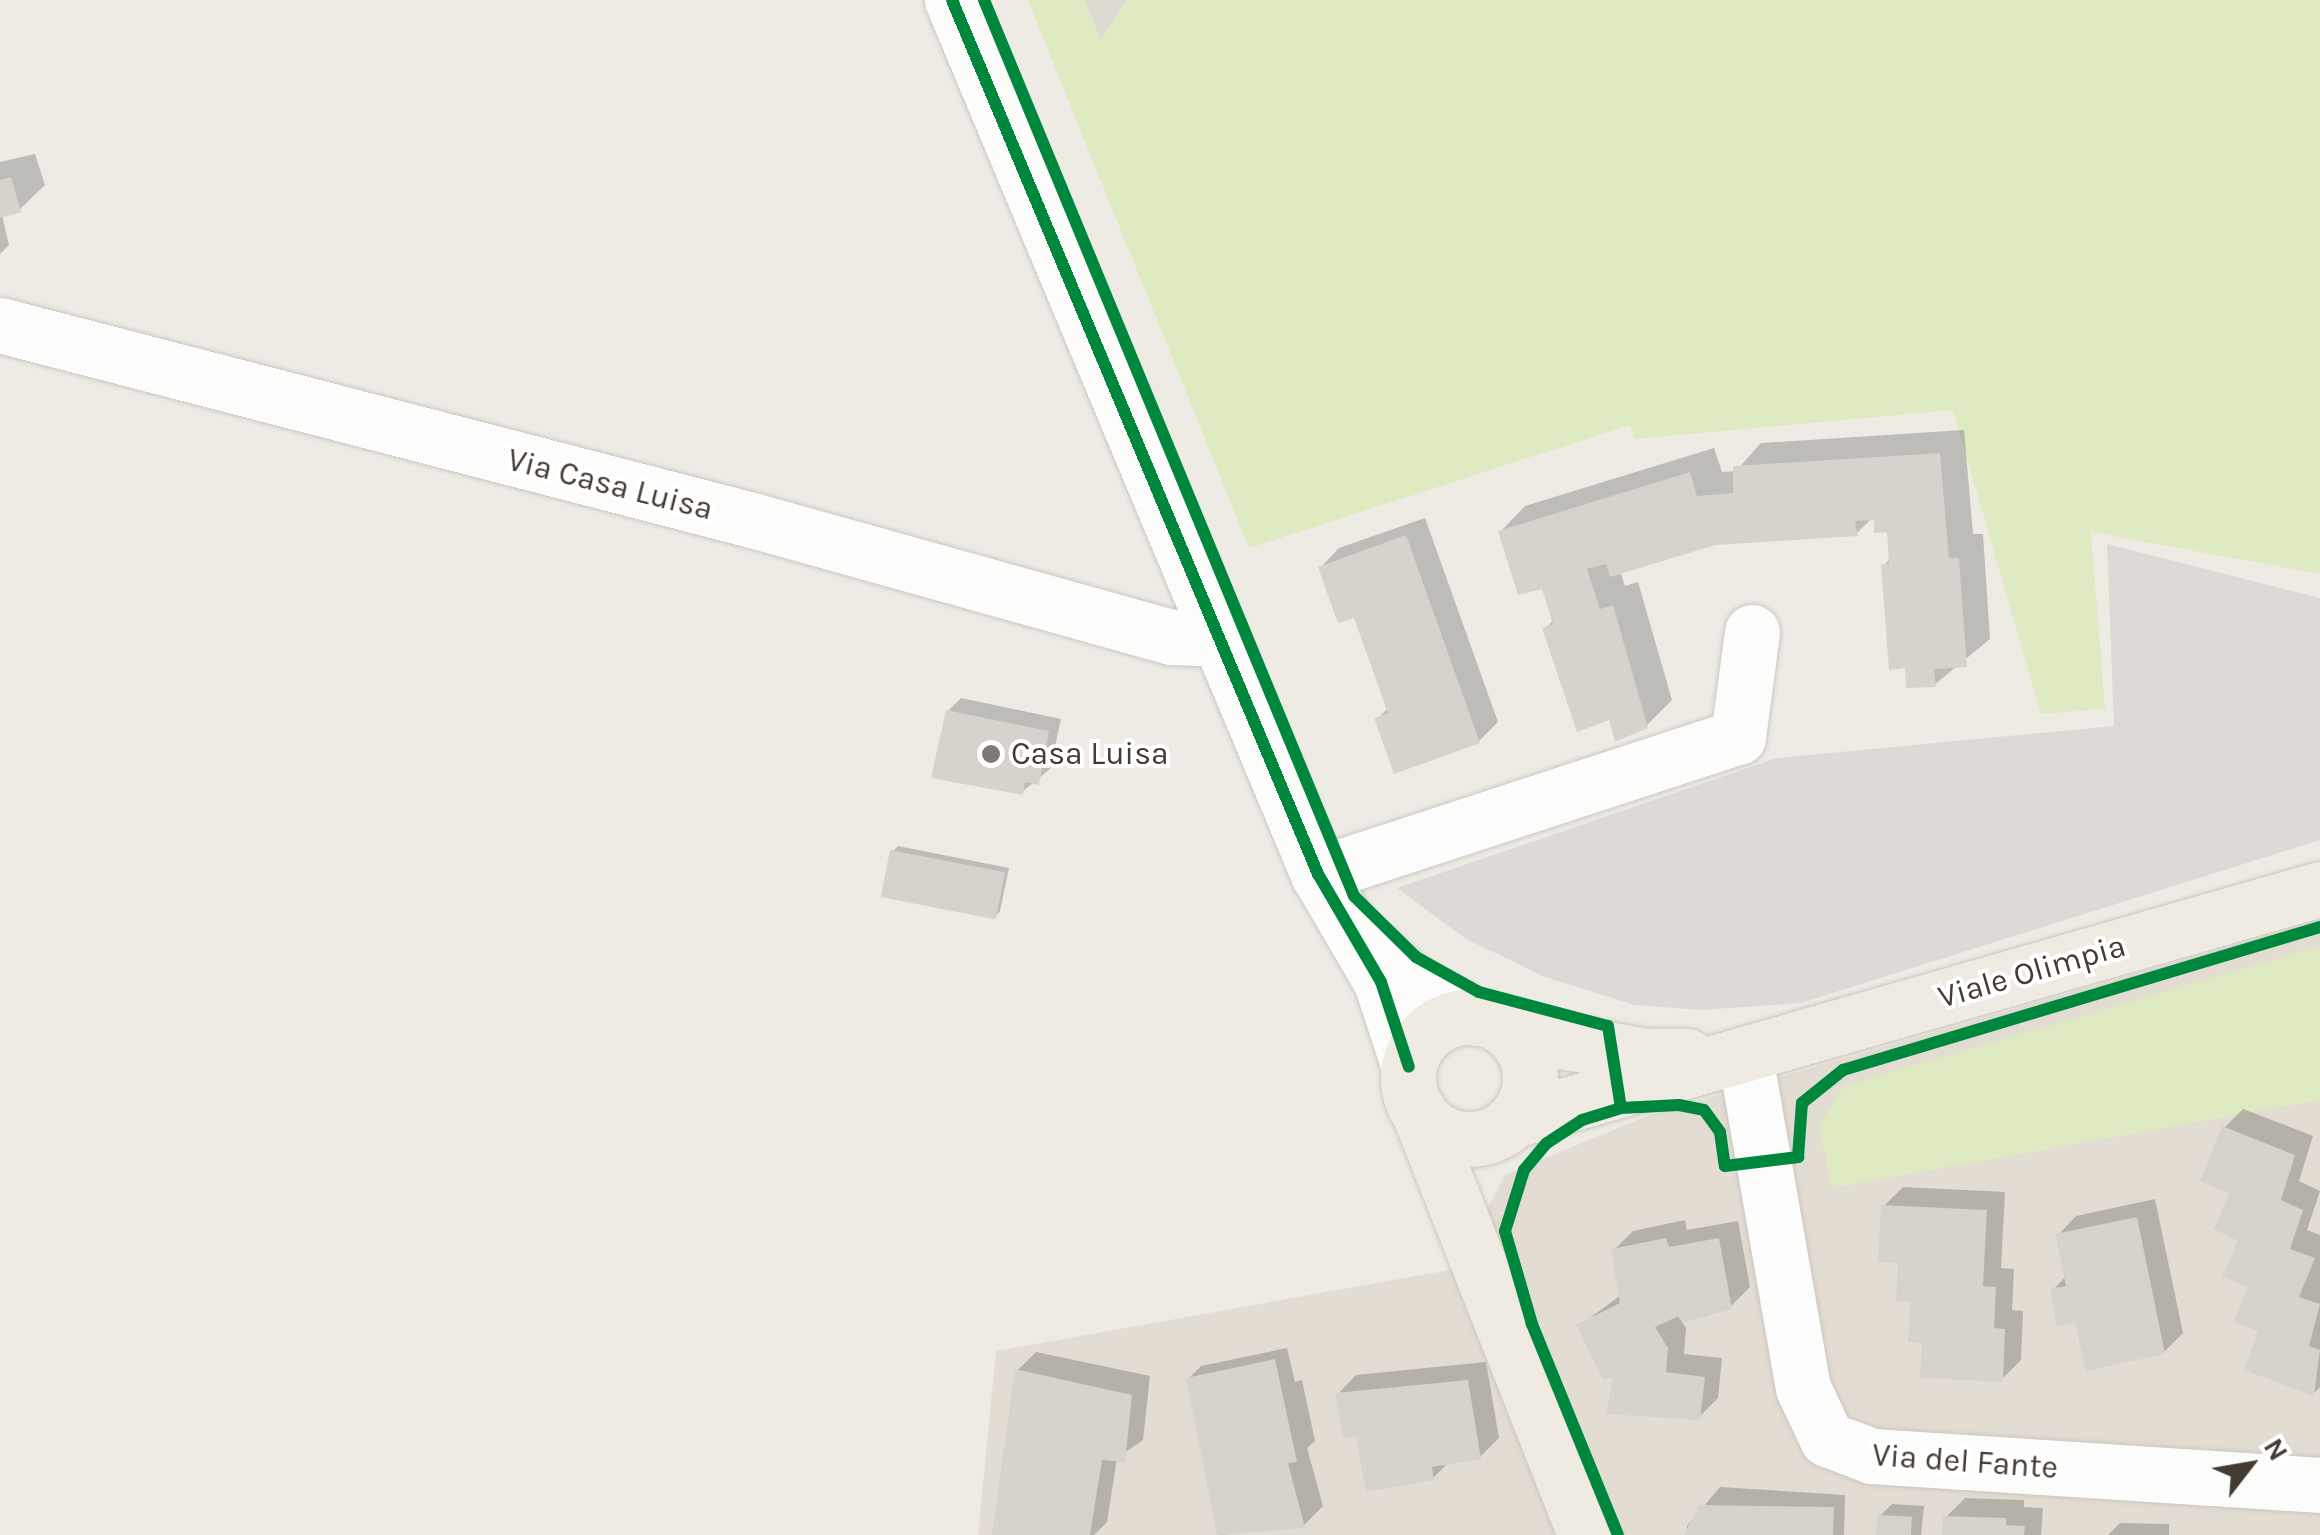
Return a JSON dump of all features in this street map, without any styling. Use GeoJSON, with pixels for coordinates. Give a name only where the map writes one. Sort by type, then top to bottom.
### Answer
{"type":"FeatureCollection","features":[{"type":"Feature","properties":{"kind":"main road","name":"Viale Olimpia"},"geometry":{"type":"LineString","coordinates":[[1505,1126],[2320,889]]}},
{"type":"Feature","properties":{"kind":"main road"},"geometry":{"type":"LineString","coordinates":[[1481,1275],[1471,1202],[1474,1160],[1505,1126],[1530,1085],[1529,1066],[1493,1025],[1441,1024],[1416,1049],[1414,1088],[1481,1275],[1585,1535]]}},
{"type":"Feature","properties":{"kind":"main road","name":"Viale Olimpia"},"geometry":{"type":"LineString","coordinates":[[1493,1025],[1646,1056],[1745,1056]]}},
{"type":"Feature","properties":{"kind":"main road"},"geometry":{"type":"LineString","coordinates":[[1414,1088],[1429,1124],[1462,1138],[1505,1126]]}},
{"type":"Feature","properties":{"kind":"street"},"geometry":{"type":"LineString","coordinates":[[952,0],[1324,889],[1381,982],[1414,1088]]}},
{"type":"Feature","properties":{"kind":"street","name":"Via Casa Luisa"},"geometry":{"type":"LineString","coordinates":[[0,325],[752,520],[1172,638],[1221,639]]}},
{"type":"Feature","properties":{"kind":"street"},"geometry":{"type":"LineString","coordinates":[[1324,889],[1738,737],[1752,632]]}},
{"type":"Feature","properties":{"kind":"street","name":"Viale Olimpia"},"geometry":{"type":"LineString","coordinates":[[1324,889],[1424,994],[1493,1025]]}},
{"type":"Feature","properties":{"kind":"street","name":"Via del Fante"},"geometry":{"type":"LineString","coordinates":[[1745,1056],[1803,1388],[1827,1439],[1872,1456],[2320,1486]]}},
{"type":"Feature","properties":{"kind":"shaded area"},"geometry":{"type":"Polygon","coordinates":[[[1085,0],[1126,0],[1101,40],[1085,0]]]}},
{"type":"Feature","properties":{"kind":"shaded area"},"geometry":{"type":"Polygon","coordinates":[[[2107,544],[2320,598],[2320,840],[1801,1003],[1700,1010],[1635,1005],[1545,977],[1466,939],[1397,888],[1777,758],[2114,726],[2107,544]]]}},
{"type":"Feature","properties":{"kind":"shaded area"},"geometry":{"type":"Polygon","coordinates":[[[2320,920],[2320,1535],[978,1535],[996,1351],[1455,1269],[1505,1175],[1647,1116],[2320,920]]]}},
{"type":"Feature","properties":{"kind":"green space"},"geometry":{"type":"Polygon","coordinates":[[[1028,0],[2320,0],[2320,574],[2091,532],[2105,709],[2041,714],[1953,410],[1635,439],[1630,425],[1249,548],[1028,0]]]}},
{"type":"Feature","properties":{"kind":"green space"},"geometry":{"type":"Polygon","coordinates":[[[2320,946],[2320,1100],[1832,1188],[1819,1126],[1844,1086],[2320,946]]]}},
{"type":"Feature","properties":{"kind":"building"},"geometry":{"type":"Polygon","coordinates":[[[11,177],[21,212],[0,218],[0,180],[11,177]]]}},
{"type":"Feature","properties":{"kind":"building"},"geometry":{"type":"Polygon","coordinates":[[[1940,453],[1949,558],[1959,558],[1967,667],[1934,669],[1936,687],[1906,688],[1905,668],[1889,670],[1881,564],[1889,564],[1887,532],[1874,533],[1874,520],[1855,521],[1858,536],[1715,545],[1610,577],[1606,564],[1587,569],[1600,609],[1613,605],[1648,728],[1615,742],[1609,720],[1577,732],[1542,628],[1553,624],[1542,589],[1518,595],[1498,531],[1690,472],[1697,496],[1733,493],[1733,466],[1940,453]]]}},
{"type":"Feature","properties":{"kind":"building"},"geometry":{"type":"Polygon","coordinates":[[[1406,535],[1480,743],[1394,774],[1374,718],[1388,713],[1354,618],[1338,623],[1318,567],[1406,535]]]}},
{"type":"Feature","properties":{"kind":"building","name":"Casa Luisa"},"geometry":{"type":"Polygon","coordinates":[[[946,710],[1049,731],[1039,785],[1025,782],[1023,795],[931,778],[946,710]]]}},
{"type":"Feature","properties":{"kind":"building"},"geometry":{"type":"Polygon","coordinates":[[[890,850],[1005,872],[996,919],[881,897],[890,850]]]}},
{"type":"Feature","properties":{"kind":"building"},"geometry":{"type":"Polygon","coordinates":[[[2222,1126],[2295,1155],[2281,1200],[2303,1210],[2290,1249],[2315,1258],[2299,1297],[2320,1304],[2309,1346],[2320,1350],[2314,1396],[2244,1370],[2258,1331],[2234,1322],[2248,1287],[2222,1276],[2238,1241],[2214,1229],[2229,1193],[2200,1181],[2222,1126]]]}},
{"type":"Feature","properties":{"kind":"building"},"geometry":{"type":"Polygon","coordinates":[[[1881,1205],[1987,1210],[1983,1286],[1996,1287],[1994,1328],[2005,1329],[2003,1382],[1920,1378],[1922,1343],[1908,1342],[1910,1302],[1896,1301],[1898,1263],[1878,1262],[1881,1205]]]}},
{"type":"Feature","properties":{"kind":"building"},"geometry":{"type":"Polygon","coordinates":[[[2137,1217],[2165,1354],[2086,1371],[2075,1323],[2057,1327],[2050,1289],[2066,1286],[2055,1234],[2137,1217]]]}},
{"type":"Feature","properties":{"kind":"building"},"geometry":{"type":"Polygon","coordinates":[[[1666,1238],[1669,1247],[1719,1238],[1732,1309],[1682,1323],[1681,1315],[1655,1327],[1668,1348],[1666,1372],[1705,1377],[1700,1420],[1606,1414],[1613,1377],[1603,1380],[1576,1325],[1620,1303],[1611,1249],[1666,1238]]]}},
{"type":"Feature","properties":{"kind":"building"},"geometry":{"type":"Polygon","coordinates":[[[1275,1359],[1297,1462],[1288,1463],[1305,1528],[1217,1535],[1186,1378],[1275,1359]]]}},
{"type":"Feature","properties":{"kind":"building"},"geometry":{"type":"Polygon","coordinates":[[[1015,1369],[1132,1395],[1125,1462],[1102,1460],[1090,1535],[992,1535],[1015,1369]]]}},
{"type":"Feature","properties":{"kind":"building"},"geometry":{"type":"Polygon","coordinates":[[[1468,1380],[1481,1459],[1432,1467],[1434,1480],[1366,1492],[1356,1436],[1343,1438],[1335,1393],[1468,1380]]]}},
{"type":"Feature","properties":{"kind":"building"},"geometry":{"type":"Polygon","coordinates":[[[1699,1505],[1834,1507],[1833,1535],[1684,1535],[1699,1505]]]}},
{"type":"Feature","properties":{"kind":"building"},"geometry":{"type":"Polygon","coordinates":[[[1877,1515],[1912,1517],[1911,1535],[1876,1535],[1877,1515]]]}},
{"type":"Feature","properties":{"kind":"building"},"geometry":{"type":"Polygon","coordinates":[[[1943,1516],[2006,1518],[2006,1525],[2025,1526],[2024,1535],[1942,1535],[1943,1516]]]}},
{"type":"Feature","properties":{"kind":"cycle path"},"geometry":{"type":"LineString","coordinates":[[952,0],[1318,874],[1381,982],[1409,1067]]}},
{"type":"Feature","properties":{"kind":"cycle path"},"geometry":{"type":"LineString","coordinates":[[984,0],[1354,896],[1416,957],[1479,992],[1608,1026],[1621,1108]]}},
{"type":"Feature","properties":{"kind":"cycle path"},"geometry":{"type":"LineString","coordinates":[[1618,1535],[1532,1324],[1505,1231],[1524,1170],[1547,1143],[1582,1120],[1621,1108],[1679,1105],[1704,1110],[1720,1132],[1725,1166],[1798,1157],[1802,1103],[1843,1070],[2320,927]]}},
{"type":"Feature","properties":{"kind":"place","name":"Casa Luisa"},"geometry":{"type":"Point","coordinates":[991,754]}}]}
